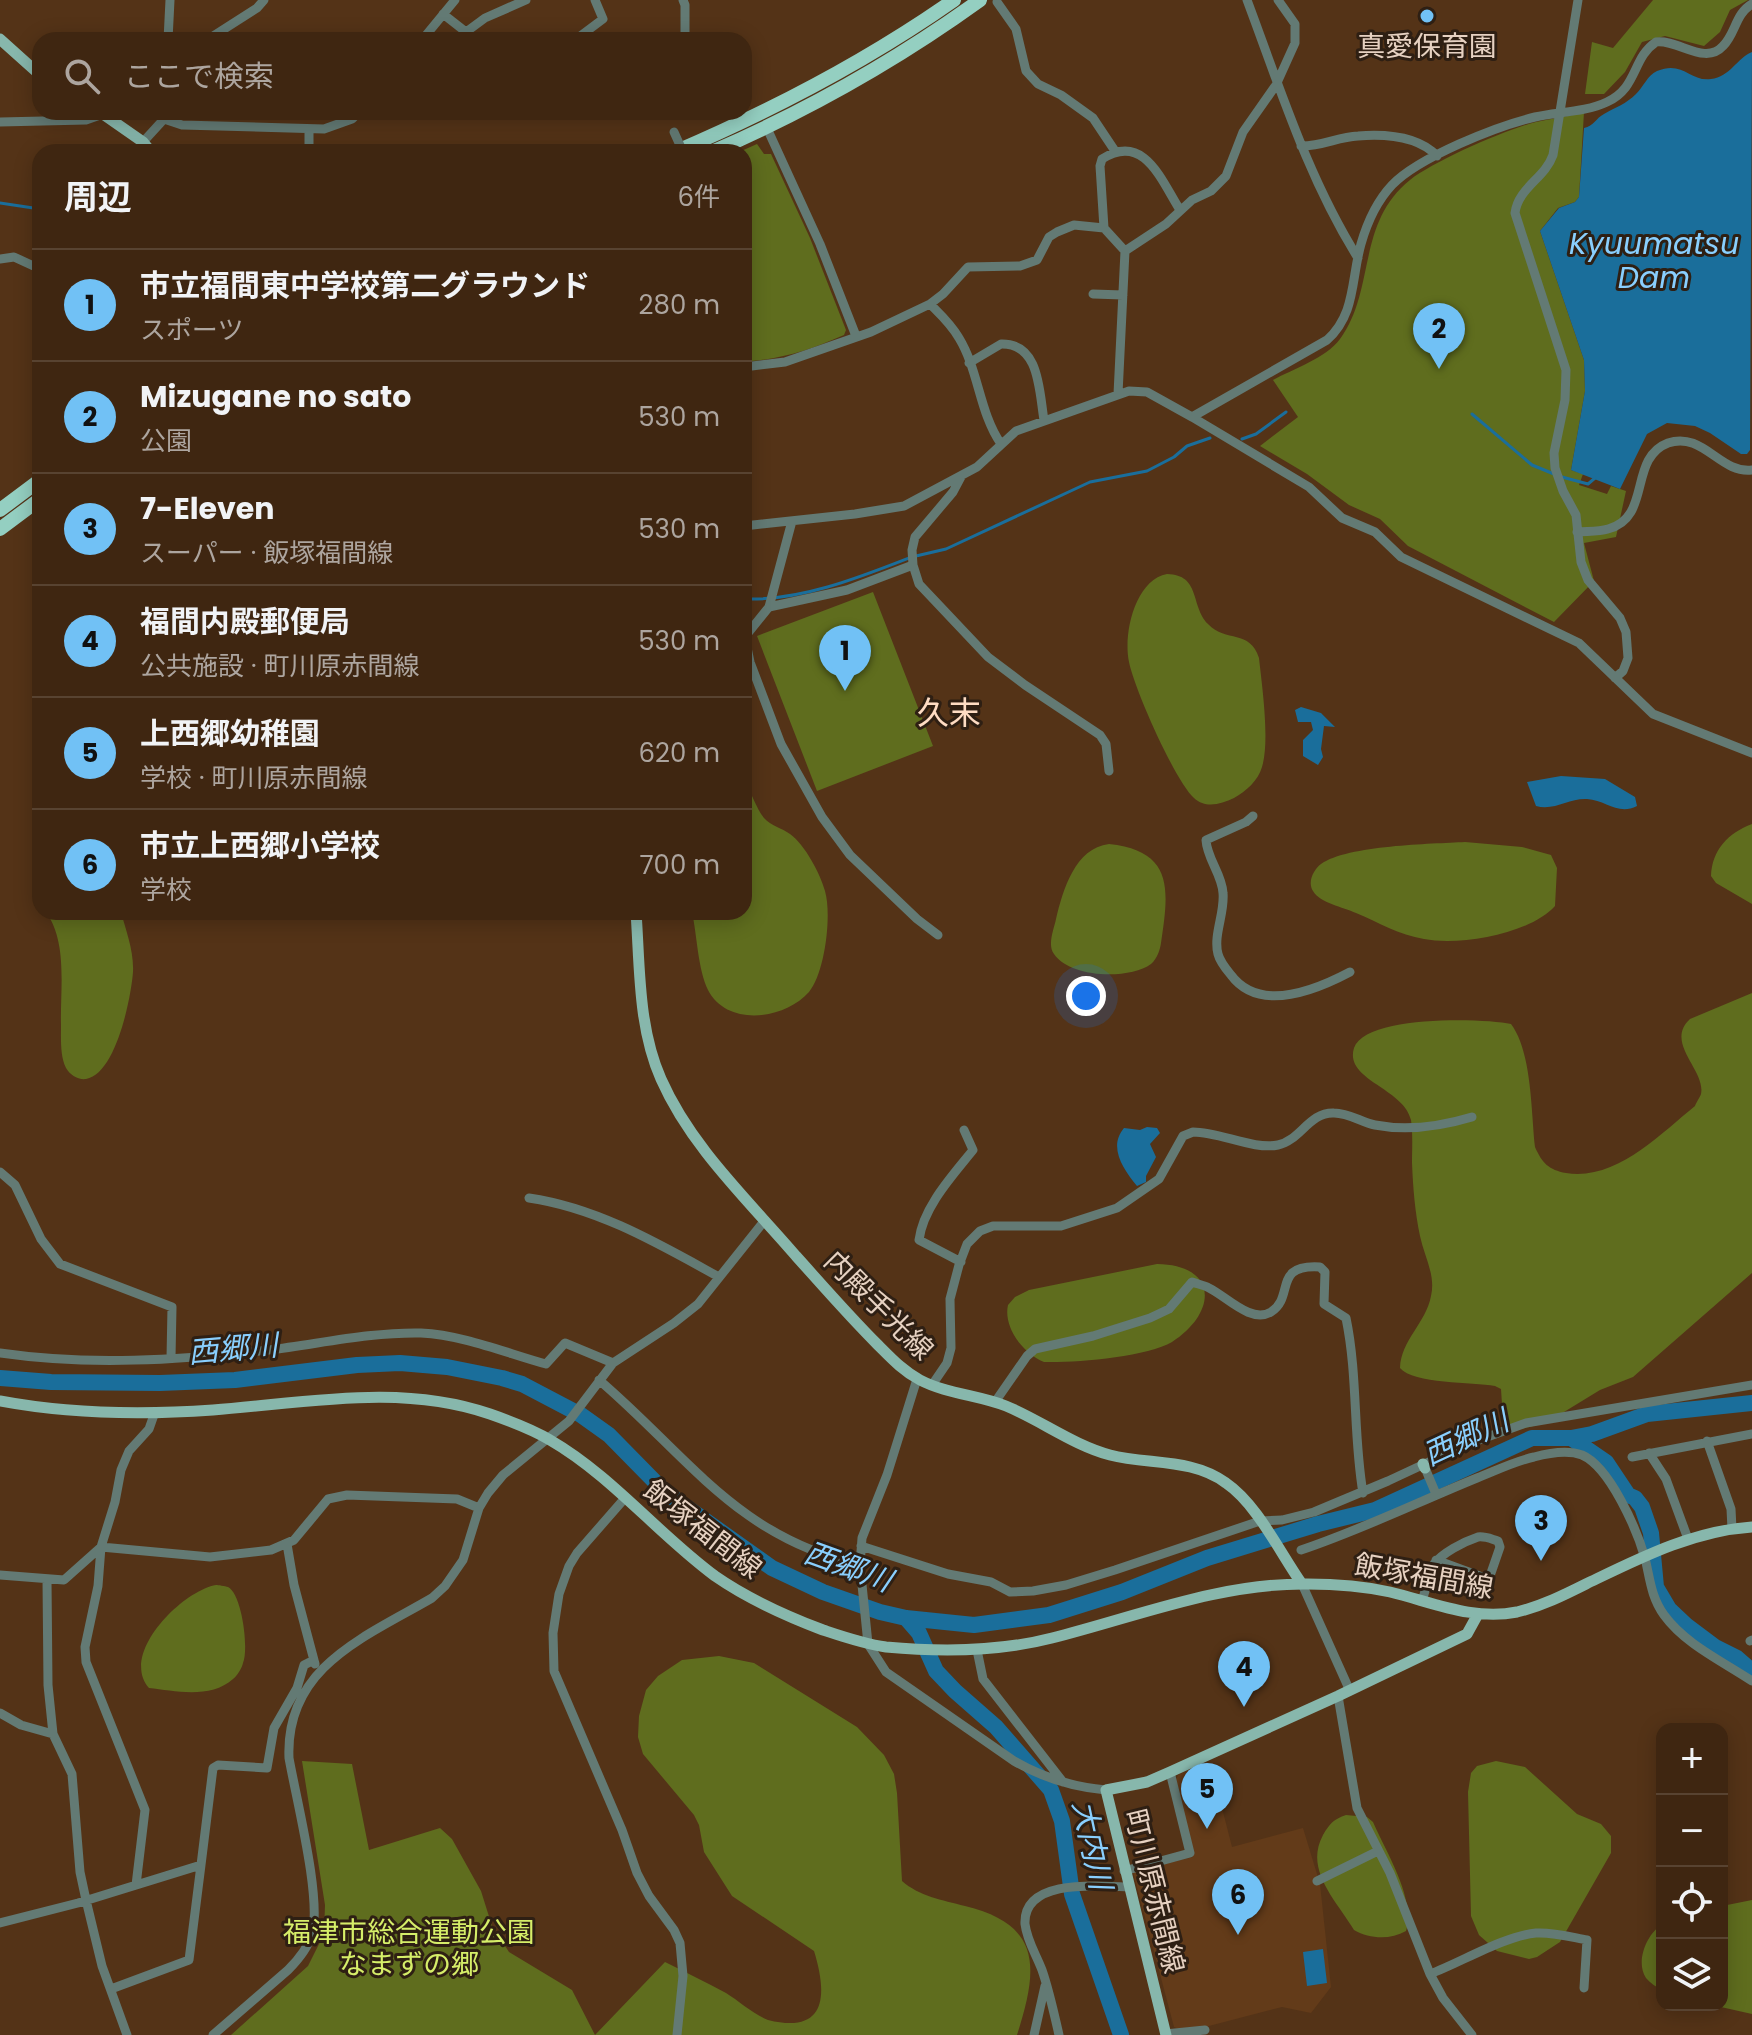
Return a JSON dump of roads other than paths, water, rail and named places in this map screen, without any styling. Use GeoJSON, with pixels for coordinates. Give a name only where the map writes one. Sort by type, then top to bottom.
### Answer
{"type":"FeatureCollection","features":[{"type":"Feature","properties":{"kind":"highway"},"geometry":{"type":"LineString","coordinates":[[752,117],[846,69],[954,0]]}},
{"type":"Feature","properties":{"kind":"highway"},"geometry":{"type":"LineString","coordinates":[[729,144],[884,63],[980,0]]}},
{"type":"Feature","properties":{"kind":"highway"},"geometry":{"type":"LineString","coordinates":[[692,144],[745,120]]}},
{"type":"Feature","properties":{"kind":"highway"},"geometry":{"type":"LineString","coordinates":[[0,510],[32,486]]}},
{"type":"Feature","properties":{"kind":"highway"},"geometry":{"type":"LineString","coordinates":[[0,529],[32,505]]}},
{"type":"Feature","properties":{"kind":"main road"},"geometry":{"type":"LineString","coordinates":[[0,39],[32,68]]}},
{"type":"Feature","properties":{"kind":"main road"},"geometry":{"type":"LineString","coordinates":[[110,120],[143,144]]}},
{"type":"Feature","properties":{"kind":"main road","name":"内殿手光線"},"geometry":{"type":"LineString","coordinates":[[637,920],[644,1019],[661,1080],[698,1143],[833,1299],[900,1367],[932,1385],[995,1402],[1087,1448],[1127,1459],[1182,1464],[1216,1476],[1242,1497],[1302,1584]]}},
{"type":"Feature","properties":{"kind":"main road","name":"飯塚福間線"},"geometry":{"type":"LineString","coordinates":[[0,1401],[55,1409],[155,1412],[379,1396],[439,1401],[488,1413],[549,1439],[596,1472],[682,1550],[742,1593],[794,1619],[868,1644],[916,1649],[977,1650],[1054,1638],[1194,1598],[1263,1586],[1302,1584],[1383,1591],[1478,1614],[1508,1613],[1546,1603],[1688,1539],[1752,1527]]}},
{"type":"Feature","properties":{"kind":"main road","name":"町川原赤間線"},"geometry":{"type":"LineString","coordinates":[[1166,2034],[1106,1790],[1137,1785],[1170,1772],[1350,1691],[1467,1634],[1478,1614]]}},
{"type":"Feature","properties":{"kind":"street"},"geometry":{"type":"LineString","coordinates":[[168,32],[170,0]]}},
{"type":"Feature","properties":{"kind":"street"},"geometry":{"type":"LineString","coordinates":[[220,32],[257,8],[264,0]]}},
{"type":"Feature","properties":{"kind":"street"},"geometry":{"type":"LineString","coordinates":[[428,32],[455,0]]}},
{"type":"Feature","properties":{"kind":"street"},"geometry":{"type":"LineString","coordinates":[[469,32],[485,18],[526,0]]}},
{"type":"Feature","properties":{"kind":"street"},"geometry":{"type":"LineString","coordinates":[[586,32],[603,19],[595,0]]}},
{"type":"Feature","properties":{"kind":"street"},"geometry":{"type":"LineString","coordinates":[[683,0],[685,32]]}},
{"type":"Feature","properties":{"kind":"street"},"geometry":{"type":"LineString","coordinates":[[1247,0],[1301,146],[1358,258]]}},
{"type":"Feature","properties":{"kind":"street"},"geometry":{"type":"LineString","coordinates":[[1125,251],[1211,191],[1226,176],[1243,132],[1276,85],[1297,35],[1291,16],[1278,0]]}},
{"type":"Feature","properties":{"kind":"street"},"geometry":{"type":"LineString","coordinates":[[1578,0],[1550,163],[1519,199],[1515,213],[1566,370],[1565,400],[1554,453],[1560,483],[1576,515],[1581,562],[1588,580],[1620,618],[1626,632],[1628,658],[1623,671],[1615,678]]}},
{"type":"Feature","properties":{"kind":"street"},"geometry":{"type":"LineString","coordinates":[[997,2],[1016,29],[1026,71],[1038,84],[1061,95],[1093,118],[1115,151]]}},
{"type":"Feature","properties":{"kind":"street"},"geometry":{"type":"LineString","coordinates":[[1192,417],[1317,346],[1340,328],[1348,310],[1367,226],[1386,194],[1402,176],[1437,156],[1515,123],[1604,104],[1630,85],[1642,56],[1656,42],[1673,42],[1698,54],[1719,51],[1742,11],[1752,4]]}},
{"type":"Feature","properties":{"kind":"street"},"geometry":{"type":"LineString","coordinates":[[443,14],[461,32]]}},
{"type":"Feature","properties":{"kind":"street"},"geometry":{"type":"LineString","coordinates":[[0,122],[86,120]]}},
{"type":"Feature","properties":{"kind":"street"},"geometry":{"type":"LineString","coordinates":[[149,144],[164,120]]}},
{"type":"Feature","properties":{"kind":"street"},"geometry":{"type":"LineString","coordinates":[[173,120],[182,125],[309,129],[339,125],[347,120]]}},
{"type":"Feature","properties":{"kind":"street"},"geometry":{"type":"LineString","coordinates":[[766,126],[815,232],[856,336]]}},
{"type":"Feature","properties":{"kind":"street"},"geometry":{"type":"LineString","coordinates":[[309,129],[309,144]]}},
{"type":"Feature","properties":{"kind":"street"},"geometry":{"type":"LineString","coordinates":[[674,132],[679,144]]}},
{"type":"Feature","properties":{"kind":"street"},"geometry":{"type":"LineString","coordinates":[[1301,146],[1331,144],[1356,136],[1380,136],[1427,145],[1437,156]]}},
{"type":"Feature","properties":{"kind":"street"},"geometry":{"type":"LineString","coordinates":[[1118,394],[1125,251],[1104,228],[1102,159],[1115,151],[1129,150],[1152,164],[1180,210]]}},
{"type":"Feature","properties":{"kind":"street"},"geometry":{"type":"LineString","coordinates":[[752,366],[785,362],[871,332],[930,304],[968,267],[1029,264],[1037,260],[1049,237],[1074,225],[1104,228]]}},
{"type":"Feature","properties":{"kind":"street"},"geometry":{"type":"LineString","coordinates":[[0,259],[14,257],[32,265]]}},
{"type":"Feature","properties":{"kind":"street"},"geometry":{"type":"LineString","coordinates":[[1093,294],[1123,295]]}},
{"type":"Feature","properties":{"kind":"street"},"geometry":{"type":"LineString","coordinates":[[930,304],[947,320],[961,340],[989,424],[1001,444]]}},
{"type":"Feature","properties":{"kind":"street"},"geometry":{"type":"LineString","coordinates":[[969,363],[1001,344],[1020,348],[1033,361],[1044,420]]}},
{"type":"Feature","properties":{"kind":"street"},"geometry":{"type":"LineString","coordinates":[[752,525],[904,506],[961,477],[992,456],[1016,431],[1118,394],[1147,392],[1309,487],[1342,518],[1375,532],[1401,557],[1579,643],[1653,714],[1752,753]]}},
{"type":"Feature","properties":{"kind":"street"},"geometry":{"type":"LineString","coordinates":[[1577,532],[1607,529],[1628,517],[1638,496],[1646,466],[1658,449],[1669,443],[1694,443],[1736,470],[1752,470]]}},
{"type":"Feature","properties":{"kind":"street"},"geometry":{"type":"LineString","coordinates":[[961,477],[953,492],[915,537],[913,565],[919,584],[988,657],[1100,735],[1106,744],[1109,771]]}},
{"type":"Feature","properties":{"kind":"street"},"geometry":{"type":"LineString","coordinates":[[752,628],[769,607],[792,521]]}},
{"type":"Feature","properties":{"kind":"street"},"geometry":{"type":"LineString","coordinates":[[769,607],[847,590],[913,565]]}},
{"type":"Feature","properties":{"kind":"street"},"geometry":{"type":"LineString","coordinates":[[752,667],[781,744],[822,817],[850,855],[938,935]]}},
{"type":"Feature","properties":{"kind":"street"},"geometry":{"type":"LineString","coordinates":[[1253,816],[1206,840],[1223,890],[1217,943],[1220,961],[1238,984],[1249,991],[1268,996],[1286,996],[1325,986],[1350,972]]}},
{"type":"Feature","properties":{"kind":"street"},"geometry":{"type":"LineString","coordinates":[[932,1385],[947,1363],[951,1348],[950,1299],[961,1262],[967,1244],[980,1231],[993,1226],[1061,1226],[1117,1208],[1159,1179],[1177,1144],[1183,1136],[1193,1132],[1275,1145],[1299,1135],[1311,1120],[1327,1113],[1390,1127],[1452,1123],[1472,1117]]}},
{"type":"Feature","properties":{"kind":"street"},"geometry":{"type":"LineString","coordinates":[[961,1262],[919,1240],[946,1183],[973,1150],[964,1130]]}},
{"type":"Feature","properties":{"kind":"street"},"geometry":{"type":"LineString","coordinates":[[0,1172],[15,1185],[41,1239],[60,1264],[172,1307],[171,1358]]}},
{"type":"Feature","properties":{"kind":"street"},"geometry":{"type":"LineString","coordinates":[[529,1198],[556,1202],[632,1230],[719,1277]]}},
{"type":"Feature","properties":{"kind":"street"},"geometry":{"type":"LineString","coordinates":[[213,2035],[297,1961],[312,1935],[314,1902],[288,1740],[294,1710],[318,1671],[337,1655],[432,1598],[445,1586],[463,1560],[479,1508],[488,1493],[518,1460],[569,1421],[613,1363],[698,1304],[765,1220]]}},
{"type":"Feature","properties":{"kind":"street"},"geometry":{"type":"LineString","coordinates":[[995,1402],[1035,1349],[1093,1336],[1150,1318],[1169,1309],[1192,1282],[1208,1287],[1244,1310],[1265,1313],[1273,1311],[1290,1275],[1298,1268],[1320,1267],[1325,1272],[1324,1304],[1346,1318],[1350,1338],[1357,1456],[1363,1493]]}},
{"type":"Feature","properties":{"kind":"street"},"geometry":{"type":"LineString","coordinates":[[0,1353],[85,1361],[171,1358],[420,1333],[471,1343],[546,1364],[565,1343],[613,1363]]}},
{"type":"Feature","properties":{"kind":"street"},"geometry":{"type":"LineString","coordinates":[[917,1379],[904,1426],[861,1546],[860,1570],[868,1644],[879,1664],[895,1679],[1032,1772],[1065,1784],[1106,1790]]}},
{"type":"Feature","properties":{"kind":"street"},"geometry":{"type":"LineString","coordinates":[[597,1384],[646,1421],[675,1453],[734,1507],[797,1546],[860,1570]]}},
{"type":"Feature","properties":{"kind":"street"},"geometry":{"type":"LineString","coordinates":[[861,1546],[896,1560],[991,1582],[1010,1592],[1033,1591],[1066,1585],[1261,1523],[1314,1512],[1424,1466],[1465,1445],[1526,1423],[1752,1385]]}},
{"type":"Feature","properties":{"kind":"street"},"geometry":{"type":"LineString","coordinates":[[136,1885],[145,1810],[86,1662],[85,1647],[98,1586],[101,1547],[121,1470],[129,1451],[149,1429],[155,1412]]}},
{"type":"Feature","properties":{"kind":"street"},"geometry":{"type":"LineString","coordinates":[[1632,1457],[1752,1434]]}},
{"type":"Feature","properties":{"kind":"street"},"geometry":{"type":"LineString","coordinates":[[1707,1441],[1731,1509],[1732,1529]]}},
{"type":"Feature","properties":{"kind":"street"},"geometry":{"type":"LineString","coordinates":[[1301,1550],[1363,1527],[1436,1493],[1530,1458],[1550,1453],[1581,1455],[1612,1483],[1649,1554],[1653,1596],[1672,1625],[1690,1641],[1752,1681]]}},
{"type":"Feature","properties":{"kind":"street"},"geometry":{"type":"LineString","coordinates":[[1649,1453],[1666,1479],[1688,1539]]}},
{"type":"Feature","properties":{"kind":"street"},"geometry":{"type":"LineString","coordinates":[[1424,1466],[1436,1493]]}},
{"type":"Feature","properties":{"kind":"street"},"geometry":{"type":"LineString","coordinates":[[0,1575],[64,1580],[101,1547],[210,1557],[242,1555],[294,1540],[328,1499],[347,1495],[457,1499],[479,1508]]}},
{"type":"Feature","properties":{"kind":"street"},"geometry":{"type":"LineString","coordinates":[[625,1498],[569,1566],[559,1594],[553,1633],[554,1671],[622,1830],[637,1873],[680,1943],[683,1976],[677,2035]]}},
{"type":"Feature","properties":{"kind":"street"},"geometry":{"type":"LineString","coordinates":[[1422,1601],[1436,1560],[1479,1537],[1498,1541],[1500,1547],[1491,1573],[1485,1578],[1436,1560]]}},
{"type":"Feature","properties":{"kind":"street"},"geometry":{"type":"LineString","coordinates":[[287,1544],[294,1585],[318,1671]]}},
{"type":"Feature","properties":{"kind":"street"},"geometry":{"type":"LineString","coordinates":[[47,1580],[48,1685],[53,1734],[72,1774],[80,1872],[102,1966],[127,2035]]}},
{"type":"Feature","properties":{"kind":"street"},"geometry":{"type":"LineString","coordinates":[[1302,1584],[1350,1691]]}},
{"type":"Feature","properties":{"kind":"street"},"geometry":{"type":"LineString","coordinates":[[977,1650],[983,1679],[1065,1784]]}},
{"type":"Feature","properties":{"kind":"street"},"geometry":{"type":"LineString","coordinates":[[111,1989],[189,1960],[213,1768],[218,1765],[267,1768],[274,1728],[297,1688],[304,1665],[314,1660]]}},
{"type":"Feature","properties":{"kind":"street"},"geometry":{"type":"LineString","coordinates":[[1338,1696],[1357,1808],[1390,1873],[1430,1974],[1443,1998],[1472,2035]]}},
{"type":"Feature","properties":{"kind":"street"},"geometry":{"type":"LineString","coordinates":[[0,1713],[21,1725],[53,1734]]}},
{"type":"Feature","properties":{"kind":"street"},"geometry":{"type":"LineString","coordinates":[[1124,1871],[1190,1853],[1170,1772]]}},
{"type":"Feature","properties":{"kind":"street"},"geometry":{"type":"LineString","coordinates":[[1317,1881],[1378,1851]]}},
{"type":"Feature","properties":{"kind":"street"},"geometry":{"type":"LineString","coordinates":[[0,1923],[201,1865]]}},
{"type":"Feature","properties":{"kind":"street"},"geometry":{"type":"LineString","coordinates":[[1059,2035],[1041,1968],[1031,1948],[1025,1922],[1027,1909],[1042,1894],[1081,1885],[1128,1887]]}},
{"type":"Feature","properties":{"kind":"street"},"geometry":{"type":"LineString","coordinates":[[1430,1974],[1475,1957],[1506,1940],[1537,1933],[1553,1934],[1587,1940],[1584,1988]]}},
{"type":"Feature","properties":{"kind":"street"},"geometry":{"type":"LineString","coordinates":[[1034,2035],[1045,1986]]}},
{"type":"Feature","properties":{"kind":"street"},"geometry":{"type":"LineString","coordinates":[[1166,2034],[1205,2030]]}},
{"type":"Feature","properties":{"kind":"water","name":"Kyuumatsu Dam"},"geometry":{"type":"Polygon","coordinates":[[[1752,52],[1750,450],[1747,454],[1741,454],[1695,426],[1667,423],[1647,434],[1620,489],[1571,470],[1585,391],[1584,360],[1540,231],[1559,208],[1575,202],[1579,197],[1584,128],[1625,103],[1657,71],[1673,68],[1704,79],[1718,78],[1752,52]]]}},
{"type":"Feature","properties":{"kind":"water"},"geometry":{"type":"Polygon","coordinates":[[[1301,707],[1321,713],[1335,727],[1324,726],[1323,757],[1318,765],[1303,756],[1303,740],[1313,730],[1311,722],[1298,722],[1295,710],[1301,707]]]}},
{"type":"Feature","properties":{"kind":"water"},"geometry":{"type":"Polygon","coordinates":[[[1561,776],[1605,779],[1635,797],[1637,806],[1624,809],[1587,799],[1549,807],[1536,806],[1527,782],[1561,776]]]}},
{"type":"Feature","properties":{"kind":"water"},"geometry":{"type":"Polygon","coordinates":[[[1124,1128],[1140,1130],[1157,1128],[1160,1133],[1150,1144],[1156,1157],[1146,1182],[1137,1186],[1119,1158],[1117,1143],[1124,1128]]]}},
{"type":"Feature","properties":{"kind":"water"},"geometry":{"type":"Polygon","coordinates":[[[1323,1949],[1327,1983],[1307,1986],[1303,1952],[1323,1949]]]}},
{"type":"Feature","properties":{"kind":"waterway"},"geometry":{"type":"LineString","coordinates":[[0,203],[32,208]]}},
{"type":"Feature","properties":{"kind":"waterway"},"geometry":{"type":"LineString","coordinates":[[1242,439],[1256,434],[1286,412]]}},
{"type":"Feature","properties":{"kind":"waterway"},"geometry":{"type":"LineString","coordinates":[[1472,414],[1532,465],[1554,474]]}},
{"type":"Feature","properties":{"kind":"waterway"},"geometry":{"type":"LineString","coordinates":[[916,556],[946,549],[1090,482],[1147,471],[1174,457],[1187,446],[1210,438]]}},
{"type":"Feature","properties":{"kind":"waterway"},"geometry":{"type":"LineString","coordinates":[[1562,477],[1588,484],[1595,478]]}},
{"type":"Feature","properties":{"kind":"waterway"},"geometry":{"type":"LineString","coordinates":[[752,599],[807,592],[909,558]]}},
{"type":"Feature","properties":{"kind":"waterway","name":"西郷川"},"geometry":{"type":"LineString","coordinates":[[0,1378],[51,1382],[160,1383],[235,1380],[357,1365],[400,1363],[447,1367],[502,1378],[522,1384],[581,1415],[609,1435],[665,1492],[772,1568],[823,1592],[880,1612],[974,1625],[1049,1615],[1122,1592],[1207,1558],[1375,1510],[1532,1438],[1571,1438],[1592,1434],[1647,1414],[1752,1403]]}},
{"type":"Feature","properties":{"kind":"waterway"},"geometry":{"type":"LineString","coordinates":[[1571,1438],[1606,1462],[1628,1495],[1642,1507],[1651,1533],[1656,1587],[1669,1609],[1715,1647],[1737,1658],[1752,1671]]}},
{"type":"Feature","properties":{"kind":"waterway","name":"大内川"},"geometry":{"type":"LineString","coordinates":[[906,1618],[919,1633],[936,1671],[996,1727],[1051,1790],[1062,1821],[1072,1894],[1121,2035]]}},
{"type":"Feature","properties":{"kind":"place","name":"真愛保育園"},"geometry":{"type":"Point","coordinates":[1427,16]}},
{"type":"Feature","properties":{"kind":"place","name":"Mizugane no sato"},"geometry":{"type":"Point","coordinates":[1439,369]}},
{"type":"Feature","properties":{"kind":"place","name":"市立福間東中学校第二グラウンド"},"geometry":{"type":"Point","coordinates":[845,691]}},
{"type":"Feature","properties":{"kind":"place","name":"7-Eleven"},"geometry":{"type":"Point","coordinates":[1541,1561]}},
{"type":"Feature","properties":{"kind":"place","name":"福間内殿郵便局"},"geometry":{"type":"Point","coordinates":[1244,1707]}},
{"type":"Feature","properties":{"kind":"place","name":"上西郷幼稚園"},"geometry":{"type":"Point","coordinates":[1207,1829]}},
{"type":"Feature","properties":{"kind":"place","name":"市立上西郷小学校"},"geometry":{"type":"Point","coordinates":[1238,1935]}},
{"type":"Feature","properties":{"kind":"district","name":"久末"},"geometry":{"type":"Point","coordinates":[949,713]}},
{"type":"Feature","properties":{"kind":"park label","name":"福津市総合運動公園 なまずの郷"},"geometry":{"type":"Point","coordinates":[409,1948]}}]}
